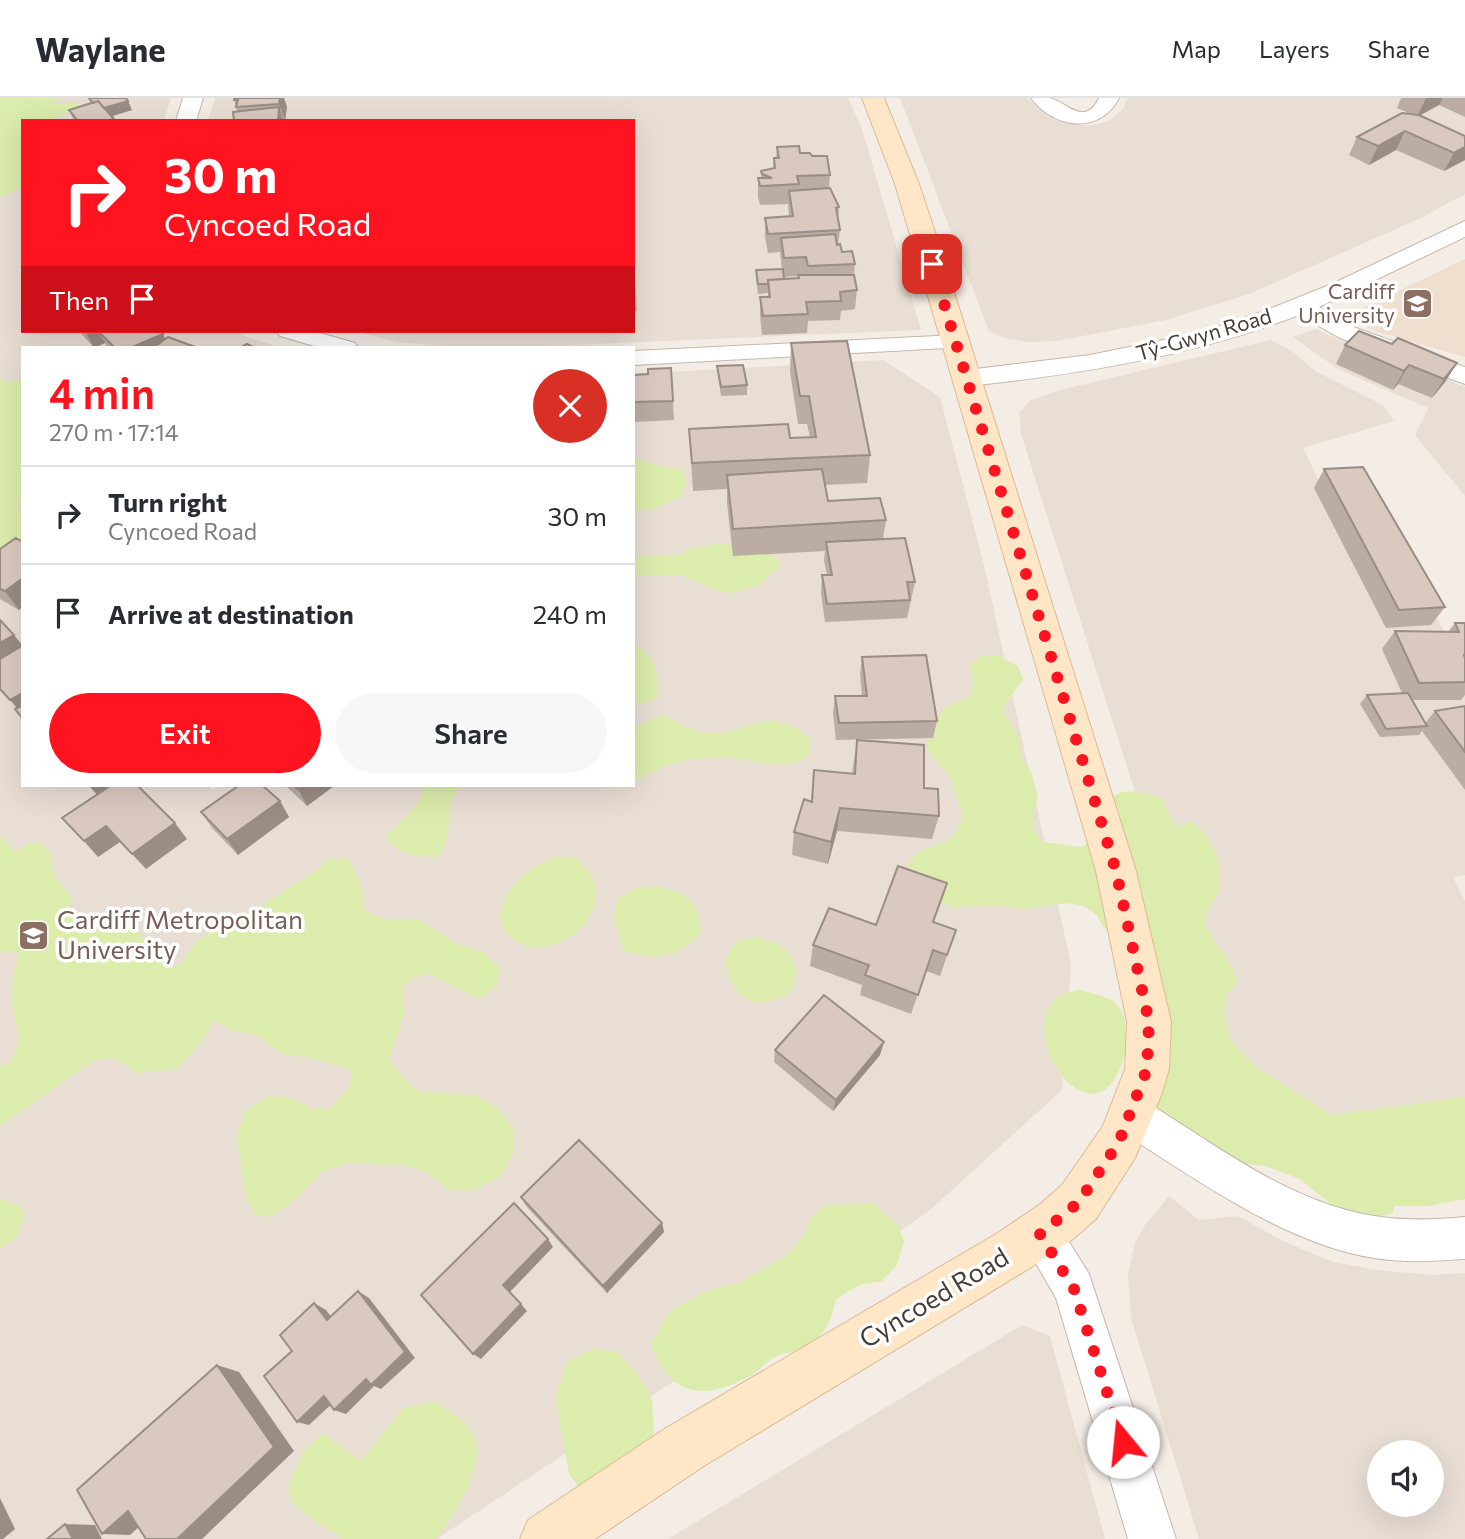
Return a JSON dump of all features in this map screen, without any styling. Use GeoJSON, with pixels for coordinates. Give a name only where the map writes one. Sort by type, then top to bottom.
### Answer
{"type":"FeatureCollection","features":[{"type":"Feature","properties":{"kind":"street"},"geometry":{"type":"LineString","coordinates":[[187,119],[193,98]]}},
{"type":"Feature","properties":{"kind":"street","name":"Cyncoed Road"},"geometry":{"type":"LineString","coordinates":[[547,1539],[685,1447],[1040,1234],[1079,1202],[1119,1142],[1147,1069],[1149,1022],[1139,966],[1116,871],[907,184],[873,98]]}},
{"type":"Feature","properties":{"kind":"street"},"geometry":{"type":"LineString","coordinates":[[1041,98],[1056,111],[1077,118],[1100,113],[1109,98]]}},
{"type":"Feature","properties":{"kind":"street","name":"Tŷ-Gwyn Road"},"geometry":{"type":"LineString","coordinates":[[635,358],[962,360],[1060,369],[1148,352],[1224,332],[1299,305],[1465,228]]}},
{"type":"Feature","properties":{"kind":"street"},"geometry":{"type":"LineString","coordinates":[[1299,305],[1348,332],[1465,376]]}},
{"type":"Feature","properties":{"kind":"street"},"geometry":{"type":"LineString","coordinates":[[295,333],[339,346]]}},
{"type":"Feature","properties":{"kind":"street"},"geometry":{"type":"LineString","coordinates":[[1131,1115],[1268,1200],[1309,1219],[1352,1234],[1385,1239],[1421,1242],[1465,1238]]}},
{"type":"Feature","properties":{"kind":"street"},"geometry":{"type":"LineString","coordinates":[[1040,1234],[1074,1289],[1152,1539]]}},
{"type":"Feature","properties":{"kind":"shaded area"},"geometry":{"type":"Polygon","coordinates":[[[0,98],[171,98],[165,119],[21,119],[21,333],[239,333],[276,346],[21,346],[21,426],[0,403],[0,98]]]}},
{"type":"Feature","properties":{"kind":"shaded area"},"geometry":{"type":"Polygon","coordinates":[[[215,98],[848,98],[862,129],[921,330],[549,346],[442,346],[397,342],[362,333],[635,333],[635,119],[209,119],[215,98]]]}},
{"type":"Feature","properties":{"kind":"shaded area"},"geometry":{"type":"Polygon","coordinates":[[[900,98],[1027,98],[1056,121],[1090,126],[1109,121],[1123,109],[1127,98],[1465,98],[1465,194],[1421,218],[1249,294],[1166,320],[1057,341],[1030,342],[1003,338],[989,331],[900,98]]]}},
{"type":"Feature","properties":{"kind":"shaded area","name":"Cardiff University"},"geometry":{"type":"Polygon","coordinates":[[[1465,259],[1465,357],[1378,332],[1346,319],[1346,316],[1465,259]]]}},
{"type":"Feature","properties":{"kind":"shaded area"},"geometry":{"type":"Polygon","coordinates":[[[1315,329],[1338,339],[1386,353],[1465,387],[1465,496],[1415,435],[1428,408],[1338,369],[1293,337],[1315,329]]]}},
{"type":"Feature","properties":{"kind":"shaded area"},"geometry":{"type":"Polygon","coordinates":[[[1271,340],[1291,350],[1315,371],[1383,405],[1394,421],[1303,448],[1318,479],[1340,475],[1356,478],[1447,636],[1465,637],[1465,875],[1453,877],[1465,901],[1465,1097],[1223,1130],[1155,855],[1021,434],[1019,413],[1031,400],[1060,390],[1271,340]]]}},
{"type":"Feature","properties":{"kind":"shaded area"},"geometry":{"type":"Polygon","coordinates":[[[883,360],[940,397],[985,569],[1071,964],[1062,1090],[928,1212],[437,1539],[0,1539],[0,512],[21,496],[21,787],[208,787],[213,790],[217,787],[635,787],[635,374],[883,360]]]}},
{"type":"Feature","properties":{"kind":"shaded area"},"geometry":{"type":"Polygon","coordinates":[[[1169,1196],[1199,1220],[1238,1216],[1283,1241],[1333,1262],[1377,1270],[1433,1275],[1465,1273],[1465,1539],[1199,1539],[1131,1318],[1128,1274],[1135,1243],[1145,1225],[1169,1196]]]}},
{"type":"Feature","properties":{"kind":"shaded area"},"geometry":{"type":"Polygon","coordinates":[[[1022,1325],[1050,1336],[1105,1539],[668,1539],[1022,1325]]]}},
{"type":"Feature","properties":{"kind":"green space"},"geometry":{"type":"Polygon","coordinates":[[[0,98],[56,98],[56,103],[77,103],[80,107],[51,119],[21,119],[21,188],[0,197],[0,98]]]}},
{"type":"Feature","properties":{"kind":"green space"},"geometry":{"type":"Polygon","coordinates":[[[0,378],[7,382],[21,380],[21,541],[0,552],[0,378]]]}},
{"type":"Feature","properties":{"kind":"green space"},"geometry":{"type":"Polygon","coordinates":[[[635,457],[659,466],[683,469],[686,483],[681,497],[650,510],[635,510],[635,457]]]}},
{"type":"Feature","properties":{"kind":"green space"},"geometry":{"type":"Polygon","coordinates":[[[720,543],[745,546],[771,554],[781,565],[759,585],[735,593],[717,591],[681,575],[635,576],[635,557],[681,554],[688,549],[720,543]]]}},
{"type":"Feature","properties":{"kind":"green space"},"geometry":{"type":"Polygon","coordinates":[[[635,646],[652,660],[657,674],[657,698],[643,704],[635,703],[635,646]]]}},
{"type":"Feature","properties":{"kind":"green space"},"geometry":{"type":"Polygon","coordinates":[[[982,655],[1000,656],[1018,666],[1023,679],[1002,709],[1019,738],[1022,759],[1032,774],[1038,798],[1032,815],[1034,830],[1043,842],[1080,847],[1091,842],[1106,804],[1112,797],[1131,792],[1161,798],[1176,828],[1190,821],[1198,827],[1215,851],[1220,870],[1218,893],[1208,909],[1205,926],[1232,967],[1237,983],[1227,994],[1223,1012],[1231,1041],[1255,1067],[1332,1115],[1465,1097],[1465,1199],[1428,1206],[1394,1206],[1393,1213],[1370,1219],[1344,1215],[1300,1179],[1265,1166],[1218,1161],[1159,1126],[1120,939],[1104,928],[1097,915],[1084,906],[1066,903],[1027,909],[1000,906],[954,907],[938,902],[904,875],[909,862],[918,852],[949,840],[959,827],[963,813],[955,796],[952,780],[927,750],[927,740],[944,707],[971,697],[973,681],[970,665],[982,655]]]}},
{"type":"Feature","properties":{"kind":"green space"},"geometry":{"type":"Polygon","coordinates":[[[662,715],[707,733],[722,733],[769,721],[781,722],[794,727],[809,738],[810,753],[802,760],[779,764],[727,757],[689,760],[663,767],[635,781],[635,727],[662,715]]]}},
{"type":"Feature","properties":{"kind":"green space"},"geometry":{"type":"Polygon","coordinates":[[[425,787],[460,787],[451,802],[447,839],[437,857],[408,854],[385,837],[414,807],[425,787]]]}},
{"type":"Feature","properties":{"kind":"green space"},"geometry":{"type":"Polygon","coordinates":[[[0,835],[15,852],[28,843],[42,844],[52,855],[53,875],[73,899],[67,915],[110,913],[135,923],[149,953],[168,968],[182,963],[194,944],[219,926],[255,910],[311,874],[329,859],[348,859],[361,885],[365,911],[385,919],[418,919],[457,944],[483,952],[501,970],[496,987],[479,999],[429,974],[411,978],[403,990],[405,1013],[389,1059],[401,1076],[418,1091],[475,1095],[497,1108],[514,1129],[513,1152],[501,1176],[472,1191],[448,1189],[427,1172],[403,1165],[347,1163],[322,1172],[296,1199],[271,1217],[255,1215],[245,1196],[237,1135],[245,1111],[268,1096],[292,1098],[312,1108],[330,1109],[348,1089],[353,1070],[311,1058],[282,1054],[258,1036],[235,1031],[214,1020],[204,1039],[177,1069],[138,1073],[112,1058],[96,1059],[0,1126],[0,1065],[7,1065],[19,1039],[12,996],[19,952],[0,953],[0,835]]]}},
{"type":"Feature","properties":{"kind":"green space"},"geometry":{"type":"Polygon","coordinates":[[[554,857],[573,857],[581,863],[593,879],[596,893],[594,907],[577,931],[564,940],[549,946],[525,945],[506,932],[500,917],[501,909],[508,893],[520,879],[532,868],[554,857]]]}},
{"type":"Feature","properties":{"kind":"green space"},"geometry":{"type":"Polygon","coordinates":[[[656,886],[689,899],[697,911],[701,931],[685,947],[667,955],[657,957],[624,951],[613,917],[618,898],[636,888],[656,886]]]}},
{"type":"Feature","properties":{"kind":"green space"},"geometry":{"type":"Polygon","coordinates":[[[755,937],[781,946],[794,961],[795,981],[788,994],[754,1002],[739,994],[734,987],[725,960],[736,942],[755,937]]]}},
{"type":"Feature","properties":{"kind":"green space"},"geometry":{"type":"Polygon","coordinates":[[[1078,990],[1113,1001],[1123,1014],[1125,1023],[1125,1046],[1121,1066],[1108,1087],[1092,1094],[1076,1089],[1061,1075],[1050,1056],[1045,1034],[1047,1014],[1058,997],[1078,990]]]}},
{"type":"Feature","properties":{"kind":"green space"},"geometry":{"type":"Polygon","coordinates":[[[0,1199],[21,1206],[25,1217],[15,1239],[0,1249],[0,1199]]]}},
{"type":"Feature","properties":{"kind":"green space"},"geometry":{"type":"Polygon","coordinates":[[[873,1203],[897,1224],[904,1241],[897,1265],[882,1281],[859,1285],[836,1299],[829,1322],[815,1340],[801,1349],[778,1355],[753,1374],[721,1388],[692,1390],[679,1385],[668,1376],[651,1344],[669,1312],[706,1291],[740,1282],[785,1256],[802,1239],[811,1218],[825,1205],[873,1203]]]}},
{"type":"Feature","properties":{"kind":"green space"},"geometry":{"type":"Polygon","coordinates":[[[594,1348],[617,1352],[636,1372],[652,1399],[654,1433],[640,1460],[608,1482],[578,1486],[569,1474],[555,1398],[567,1362],[594,1348]]]}},
{"type":"Feature","properties":{"kind":"green space"},"geometry":{"type":"Polygon","coordinates":[[[434,1401],[467,1425],[477,1448],[476,1462],[466,1490],[436,1539],[341,1539],[293,1504],[288,1488],[303,1451],[323,1434],[361,1461],[403,1408],[434,1401]]]}},
{"type":"Feature","properties":{"kind":"building"},"geometry":{"type":"Polygon","coordinates":[[[89,98],[126,98],[128,101],[104,108],[98,101],[93,103],[89,98]]]}},
{"type":"Feature","properties":{"kind":"building"},"geometry":{"type":"Polygon","coordinates":[[[234,98],[280,98],[279,104],[236,107],[238,100],[234,98]]]}},
{"type":"Feature","properties":{"kind":"building"},"geometry":{"type":"Polygon","coordinates":[[[98,101],[114,119],[76,119],[69,110],[98,101]]]}},
{"type":"Feature","properties":{"kind":"building"},"geometry":{"type":"Polygon","coordinates":[[[279,107],[278,119],[234,119],[233,112],[279,107]]]}},
{"type":"Feature","properties":{"kind":"building"},"geometry":{"type":"Polygon","coordinates":[[[1402,113],[1419,115],[1465,136],[1465,147],[1454,153],[1405,131],[1378,146],[1357,137],[1402,113]]]}},
{"type":"Feature","properties":{"kind":"building"},"geometry":{"type":"Polygon","coordinates":[[[799,146],[800,153],[827,156],[830,175],[797,176],[799,184],[760,186],[758,178],[772,178],[761,171],[775,168],[774,158],[779,158],[777,147],[799,146]]]}},
{"type":"Feature","properties":{"kind":"building"},"geometry":{"type":"Polygon","coordinates":[[[830,188],[839,207],[836,208],[840,230],[768,234],[765,218],[793,216],[789,191],[830,188]]]}},
{"type":"Feature","properties":{"kind":"building"},"geometry":{"type":"Polygon","coordinates":[[[835,234],[837,245],[840,244],[842,252],[852,251],[855,264],[808,266],[806,257],[784,258],[781,238],[835,234]]]}},
{"type":"Feature","properties":{"kind":"building"},"geometry":{"type":"Polygon","coordinates":[[[783,269],[784,279],[758,284],[756,270],[783,269]]]}},
{"type":"Feature","properties":{"kind":"building"},"geometry":{"type":"Polygon","coordinates":[[[798,275],[854,275],[857,290],[840,292],[841,301],[806,302],[808,314],[763,316],[760,297],[770,297],[768,280],[799,278],[798,275]]]}},
{"type":"Feature","properties":{"kind":"building"},"geometry":{"type":"Polygon","coordinates":[[[1359,331],[1392,344],[1398,338],[1457,363],[1444,379],[1409,365],[1404,371],[1345,345],[1359,331]]]}},
{"type":"Feature","properties":{"kind":"building"},"geometry":{"type":"Polygon","coordinates":[[[100,333],[163,334],[135,346],[113,346],[100,333]]]}},
{"type":"Feature","properties":{"kind":"building"},"geometry":{"type":"Polygon","coordinates":[[[168,337],[193,346],[156,346],[168,337]]]}},
{"type":"Feature","properties":{"kind":"building"},"geometry":{"type":"Polygon","coordinates":[[[847,341],[870,455],[692,463],[689,429],[788,424],[790,438],[816,437],[809,396],[800,396],[791,343],[847,341]]]}},
{"type":"Feature","properties":{"kind":"building"},"geometry":{"type":"Polygon","coordinates":[[[743,365],[747,385],[721,387],[717,366],[743,365]]]}},
{"type":"Feature","properties":{"kind":"building"},"geometry":{"type":"Polygon","coordinates":[[[671,368],[673,401],[635,402],[635,375],[648,374],[648,369],[671,368]]]}},
{"type":"Feature","properties":{"kind":"building"},"geometry":{"type":"Polygon","coordinates":[[[1363,467],[1445,607],[1399,610],[1324,469],[1363,467]]]}},
{"type":"Feature","properties":{"kind":"building"},"geometry":{"type":"Polygon","coordinates":[[[822,469],[828,501],[880,498],[886,520],[733,529],[727,475],[822,469]]]}},
{"type":"Feature","properties":{"kind":"building"},"geometry":{"type":"Polygon","coordinates":[[[16,538],[21,541],[21,579],[5,591],[0,589],[0,549],[16,538]]]}},
{"type":"Feature","properties":{"kind":"building"},"geometry":{"type":"Polygon","coordinates":[[[905,538],[915,582],[907,582],[910,600],[827,604],[822,575],[832,575],[826,542],[905,538]]]}},
{"type":"Feature","properties":{"kind":"building"},"geometry":{"type":"Polygon","coordinates":[[[0,620],[14,635],[0,643],[0,620]]]}},
{"type":"Feature","properties":{"kind":"building"},"geometry":{"type":"Polygon","coordinates":[[[1455,623],[1465,623],[1465,682],[1419,683],[1395,631],[1459,632],[1455,623]]]}},
{"type":"Feature","properties":{"kind":"building"},"geometry":{"type":"Polygon","coordinates":[[[21,647],[21,694],[10,700],[0,689],[0,659],[21,647]]]}},
{"type":"Feature","properties":{"kind":"building"},"geometry":{"type":"Polygon","coordinates":[[[926,655],[937,721],[839,723],[835,696],[867,696],[862,657],[926,655]]]}},
{"type":"Feature","properties":{"kind":"building"},"geometry":{"type":"Polygon","coordinates":[[[1408,693],[1427,726],[1386,729],[1367,695],[1408,693]]]}},
{"type":"Feature","properties":{"kind":"building"},"geometry":{"type":"Polygon","coordinates":[[[21,706],[21,716],[15,709],[21,706]]]}},
{"type":"Feature","properties":{"kind":"building"},"geometry":{"type":"Polygon","coordinates":[[[1465,706],[1465,752],[1435,711],[1465,706]]]}},
{"type":"Feature","properties":{"kind":"building"},"geometry":{"type":"Polygon","coordinates":[[[857,740],[924,745],[924,788],[938,789],[939,816],[840,808],[831,842],[794,832],[804,799],[812,802],[814,770],[855,774],[857,740]]]}},
{"type":"Feature","properties":{"kind":"building"},"geometry":{"type":"Polygon","coordinates":[[[108,787],[139,787],[175,823],[132,854],[106,826],[84,841],[62,818],[108,787]]]}},
{"type":"Feature","properties":{"kind":"building"},"geometry":{"type":"Polygon","coordinates":[[[237,787],[264,787],[280,801],[227,839],[201,812],[237,787]]]}},
{"type":"Feature","properties":{"kind":"building"},"geometry":{"type":"Polygon","coordinates":[[[898,866],[947,883],[933,922],[956,930],[947,955],[933,950],[918,995],[865,975],[869,965],[813,945],[829,908],[876,925],[898,866]]]}},
{"type":"Feature","properties":{"kind":"building"},"geometry":{"type":"Polygon","coordinates":[[[824,995],[884,1042],[836,1100],[775,1050],[824,995]]]}},
{"type":"Feature","properties":{"kind":"building"},"geometry":{"type":"Polygon","coordinates":[[[579,1140],[662,1223],[603,1286],[521,1197],[579,1140]]]}},
{"type":"Feature","properties":{"kind":"building"},"geometry":{"type":"Polygon","coordinates":[[[514,1203],[548,1239],[503,1285],[521,1304],[473,1354],[421,1295],[514,1203]]]}},
{"type":"Feature","properties":{"kind":"building"},"geometry":{"type":"Polygon","coordinates":[[[358,1291],[405,1352],[371,1385],[366,1379],[334,1410],[324,1396],[297,1422],[264,1376],[292,1351],[280,1335],[314,1303],[327,1320],[358,1291]]]}},
{"type":"Feature","properties":{"kind":"building"},"geometry":{"type":"Polygon","coordinates":[[[217,1365],[274,1447],[177,1539],[146,1539],[128,1511],[102,1534],[77,1490],[217,1365]]]}},
{"type":"Feature","properties":{"kind":"building"},"geometry":{"type":"Polygon","coordinates":[[[65,1524],[73,1539],[47,1539],[65,1524]]]}},
{"type":"Feature","properties":{"kind":"place","name":"Cardiff University"},"geometry":{"type":"Point","coordinates":[1418,304]}},
{"type":"Feature","properties":{"kind":"place","name":"Cardiff Metropolitan University"},"geometry":{"type":"Point","coordinates":[34,935]}},
{"type":"Feature","properties":{"kind":"route"},"geometry":{"type":"LineString","coordinates":[[932,264],[1116,871],[1139,966],[1149,1022],[1147,1069],[1119,1142],[1079,1202],[1040,1234],[1074,1289],[1123,1442]]}}]}
